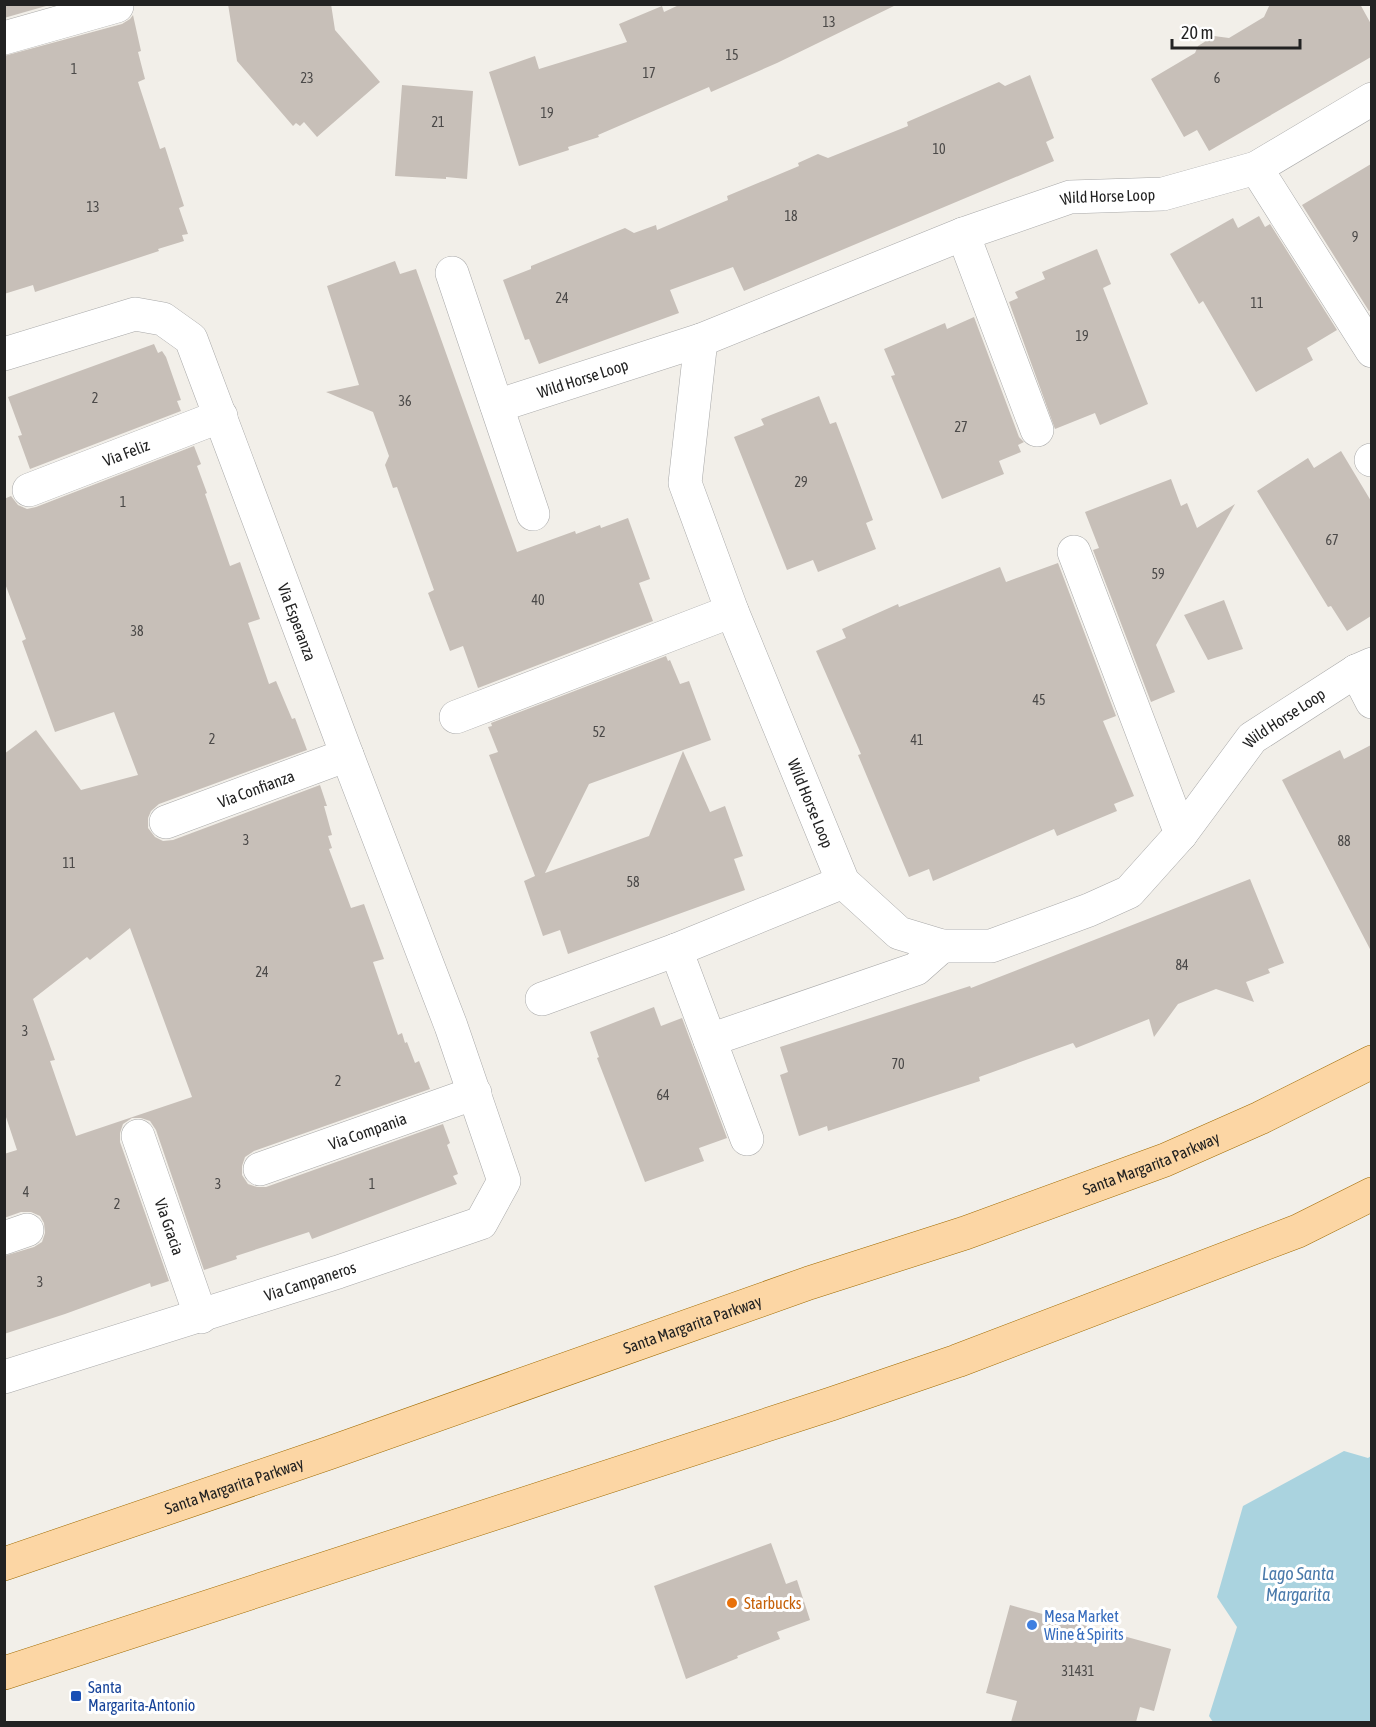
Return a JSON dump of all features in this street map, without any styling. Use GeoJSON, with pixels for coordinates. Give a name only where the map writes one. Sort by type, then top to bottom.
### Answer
{"type":"FeatureCollection","features":[{"type":"Feature","properties":{"kind":"main road","name":"Santa Margarita Parkway"},"geometry":{"type":"LineString","coordinates":[[4,1564],[340,1449],[809,1283],[976,1229],[1165,1160],[1260,1118],[1371,1062]]}},
{"type":"Feature","properties":{"kind":"main road"},"geometry":{"type":"LineString","coordinates":[[4,1673],[797,1415],[957,1360],[1298,1231],[1371,1194]]}},
{"type":"Feature","properties":{"kind":"street"},"geometry":{"type":"LineString","coordinates":[[4,38],[117,6]]}},
{"type":"Feature","properties":{"kind":"street","name":"Wild Horse Loop"},"geometry":{"type":"LineString","coordinates":[[497,406],[701,340],[963,234],[1070,197],[1162,194],[1256,168],[1371,99]]}},
{"type":"Feature","properties":{"kind":"street"},"geometry":{"type":"LineString","coordinates":[[1256,168],[1371,351]]}},
{"type":"Feature","properties":{"kind":"street"},"geometry":{"type":"LineString","coordinates":[[963,234],[1036,430]]}},
{"type":"Feature","properties":{"kind":"street"},"geometry":{"type":"LineString","coordinates":[[452,273],[533,514]]}},
{"type":"Feature","properties":{"kind":"street","name":"Via Esperanza"},"geometry":{"type":"LineString","coordinates":[[4,354],[135,314],[163,319],[191,339],[475,1093]]}},
{"type":"Feature","properties":{"kind":"street","name":"Wild Horse Loop"},"geometry":{"type":"LineString","coordinates":[[701,340],[685,483],[732,611],[843,882],[899,933],[942,946],[991,946],[1089,910],[1130,892],[1181,834],[1252,738],[1364,668],[1371,702]]}},
{"type":"Feature","properties":{"kind":"street","name":"Via Feliz"},"geometry":{"type":"LineString","coordinates":[[29,490],[221,416]]}},
{"type":"Feature","properties":{"kind":"street"},"geometry":{"type":"LineString","coordinates":[[1074,552],[1181,834]]}},
{"type":"Feature","properties":{"kind":"street"},"geometry":{"type":"LineString","coordinates":[[456,717],[732,611]]}},
{"type":"Feature","properties":{"kind":"street","name":"Via Confianza"},"geometry":{"type":"LineString","coordinates":[[166,822],[347,755]]}},
{"type":"Feature","properties":{"kind":"street"},"geometry":{"type":"LineString","coordinates":[[542,999],[676,950],[843,882]]}},
{"type":"Feature","properties":{"kind":"street"},"geometry":{"type":"LineString","coordinates":[[710,1040],[916,969],[942,946]]}},
{"type":"Feature","properties":{"kind":"street"},"geometry":{"type":"LineString","coordinates":[[676,950],[747,1139]]}},
{"type":"Feature","properties":{"kind":"street","name":"Via Compania"},"geometry":{"type":"LineString","coordinates":[[260,1169],[475,1093]]}},
{"type":"Feature","properties":{"kind":"street","name":"Via Campaneros"},"geometry":{"type":"LineString","coordinates":[[4,1377],[201,1317],[481,1223],[504,1181],[475,1093]]}},
{"type":"Feature","properties":{"kind":"street","name":"Via Gracia"},"geometry":{"type":"LineString","coordinates":[[138,1136],[201,1317]]}},
{"type":"Feature","properties":{"kind":"water","name":"Lago Santa Margarita"},"geometry":{"type":"Polygon","coordinates":[[[1344,1451],[1368,1458],[1371,1456],[1371,1722],[1213,1722],[1209,1716],[1237,1627],[1217,1597],[1243,1506],[1344,1451]]]}},
{"type":"Feature","properties":{"kind":"building"},"geometry":{"type":"Polygon","coordinates":[[[4,4],[53,4],[4,18],[4,4]]]}},
{"type":"Feature","properties":{"kind":"building"},"geometry":{"type":"Polygon","coordinates":[[[228,4],[331,4],[335,30],[380,82],[317,137],[304,122],[300,126],[296,123],[293,126],[237,61],[228,4]]]}},
{"type":"Feature","properties":{"kind":"building"},"geometry":{"type":"Polygon","coordinates":[[[681,4],[898,4],[777,63],[711,92],[709,87],[598,135],[599,137],[568,147],[569,150],[519,166],[489,72],[535,56],[539,69],[627,42],[619,24],[662,6],[664,12],[681,4]]]}},
{"type":"Feature","properties":{"kind":"building"},"geometry":{"type":"Polygon","coordinates":[[[1270,4],[1360,4],[1371,24],[1371,57],[1209,151],[1197,130],[1184,137],[1151,79],[1195,53],[1198,46],[1214,36],[1229,38],[1264,17],[1270,4]]]}},
{"type":"Feature","properties":{"kind":"building"},"geometry":{"type":"Polygon","coordinates":[[[133,15],[141,51],[138,52],[145,79],[138,82],[160,149],[165,147],[184,206],[179,208],[188,234],[182,235],[184,241],[158,249],[159,251],[35,292],[33,285],[4,294],[4,56],[122,24],[133,15]]]}},
{"type":"Feature","properties":{"kind":"building"},"geometry":{"type":"Polygon","coordinates":[[[1030,75],[1054,138],[1046,142],[1054,161],[744,291],[733,267],[670,290],[679,313],[539,364],[529,339],[525,340],[503,280],[531,269],[531,266],[625,228],[634,233],[656,225],[657,230],[728,200],[727,196],[799,166],[798,163],[818,154],[828,158],[908,126],[907,122],[999,82],[1005,86],[1030,75]]]}},
{"type":"Feature","properties":{"kind":"building"},"geometry":{"type":"Polygon","coordinates":[[[402,85],[473,91],[467,179],[395,176],[402,85]]]}},
{"type":"Feature","properties":{"kind":"building"},"geometry":{"type":"Polygon","coordinates":[[[1371,164],[1371,310],[1369,311],[1302,205],[1371,164]]]}},
{"type":"Feature","properties":{"kind":"building"},"geometry":{"type":"Polygon","coordinates":[[[1259,216],[1265,227],[1270,224],[1337,330],[1307,348],[1313,360],[1256,392],[1203,301],[1199,304],[1170,254],[1233,218],[1238,228],[1259,216]]]}},
{"type":"Feature","properties":{"kind":"building"},"geometry":{"type":"Polygon","coordinates":[[[1097,249],[1111,284],[1103,288],[1148,404],[1100,425],[1095,413],[1055,429],[1009,302],[1018,298],[1015,292],[1045,279],[1042,272],[1097,249]]]}},
{"type":"Feature","properties":{"kind":"building"},"geometry":{"type":"Polygon","coordinates":[[[395,261],[400,274],[416,269],[517,552],[575,531],[576,534],[600,525],[601,528],[628,518],[650,579],[639,583],[653,621],[478,688],[463,646],[450,651],[428,593],[434,590],[397,487],[393,488],[385,465],[389,456],[373,412],[326,392],[359,385],[327,286],[395,261]]]}},
{"type":"Feature","properties":{"kind":"building"},"geometry":{"type":"Polygon","coordinates":[[[974,317],[1019,437],[1024,442],[1018,445],[1021,452],[999,461],[1004,474],[942,499],[891,376],[895,375],[884,349],[945,323],[947,329],[974,317]]]}},
{"type":"Feature","properties":{"kind":"building"},"geometry":{"type":"Polygon","coordinates":[[[154,344],[158,353],[162,351],[166,357],[181,400],[177,401],[181,411],[30,469],[18,436],[22,435],[8,397],[154,344]]]}},
{"type":"Feature","properties":{"kind":"building"},"geometry":{"type":"Polygon","coordinates":[[[819,396],[830,424],[836,422],[873,520],[866,523],[876,549],[818,572],[813,560],[787,570],[734,437],[764,425],[761,419],[819,396]]]}},
{"type":"Feature","properties":{"kind":"building"},"geometry":{"type":"Polygon","coordinates":[[[194,446],[201,464],[197,466],[207,493],[205,494],[230,566],[240,562],[260,619],[248,623],[269,684],[276,681],[292,719],[295,718],[307,750],[159,804],[151,811],[148,828],[155,837],[163,841],[173,840],[320,785],[327,806],[324,806],[332,835],[328,836],[332,848],[329,849],[351,908],[364,904],[384,959],[373,962],[398,1035],[402,1033],[415,1063],[419,1061],[430,1089],[254,1151],[245,1157],[242,1175],[248,1184],[266,1187],[443,1124],[450,1143],[447,1145],[458,1174],[453,1176],[457,1184],[312,1239],[309,1232],[236,1256],[237,1259],[204,1270],[156,1130],[150,1121],[132,1118],[123,1124],[120,1142],[169,1281],[151,1287],[150,1283],[4,1334],[4,1256],[34,1247],[42,1242],[45,1233],[44,1223],[40,1216],[31,1212],[21,1212],[4,1218],[4,1154],[17,1150],[4,1111],[4,754],[36,730],[81,790],[138,775],[114,712],[55,732],[22,641],[26,639],[4,581],[4,499],[11,496],[18,505],[27,509],[194,446]],[[130,928],[90,960],[87,957],[33,999],[55,1060],[50,1061],[76,1136],[192,1097],[130,928]]]}},
{"type":"Feature","properties":{"kind":"building"},"geometry":{"type":"Polygon","coordinates":[[[1341,451],[1371,501],[1371,616],[1347,631],[1331,606],[1328,607],[1257,491],[1308,458],[1314,468],[1341,451]]]}},
{"type":"Feature","properties":{"kind":"building"},"geometry":{"type":"Polygon","coordinates":[[[1171,479],[1181,506],[1187,503],[1197,528],[1235,504],[1156,645],[1175,692],[1151,702],[1093,550],[1099,548],[1085,512],[1171,479]]]}},
{"type":"Feature","properties":{"kind":"building"},"geometry":{"type":"Polygon","coordinates":[[[1058,563],[1116,716],[1103,721],[1134,796],[1114,804],[1117,811],[1057,836],[1054,829],[933,881],[929,869],[909,877],[858,755],[861,754],[816,651],[846,638],[842,629],[898,604],[899,607],[1000,567],[1006,582],[1058,563]]]}},
{"type":"Feature","properties":{"kind":"building"},"geometry":{"type":"Polygon","coordinates":[[[1224,600],[1243,649],[1208,660],[1184,615],[1224,600]]]}},
{"type":"Feature","properties":{"kind":"building"},"geometry":{"type":"Polygon","coordinates":[[[666,656],[680,684],[689,681],[711,740],[589,784],[545,873],[649,836],[683,751],[710,812],[725,806],[743,856],[734,859],[745,890],[568,954],[560,930],[543,936],[524,881],[535,876],[489,755],[498,752],[488,727],[492,726],[491,723],[666,656]]]}},
{"type":"Feature","properties":{"kind":"building"},"geometry":{"type":"Polygon","coordinates":[[[1371,745],[1371,951],[1282,780],[1340,750],[1344,759],[1371,745]]]}},
{"type":"Feature","properties":{"kind":"building"},"geometry":{"type":"Polygon","coordinates":[[[1250,879],[1284,963],[1268,969],[1270,973],[1246,982],[1254,1002],[1216,989],[1178,1004],[1154,1037],[1149,1019],[1076,1048],[1073,1043],[979,1077],[980,1081],[828,1131],[827,1126],[799,1136],[780,1075],[788,1072],[780,1047],[970,986],[971,988],[1250,879]]]}},
{"type":"Feature","properties":{"kind":"building"},"geometry":{"type":"Polygon","coordinates":[[[654,1007],[661,1026],[682,1018],[727,1138],[699,1148],[704,1161],[645,1182],[597,1058],[599,1057],[590,1032],[654,1007]]]}},
{"type":"Feature","properties":{"kind":"building","name":"Starbucks"},"geometry":{"type":"Polygon","coordinates":[[[771,1543],[786,1584],[797,1580],[810,1620],[777,1632],[780,1639],[686,1679],[654,1586],[771,1543]]]}},
{"type":"Feature","properties":{"kind":"building"},"geometry":{"type":"Polygon","coordinates":[[[1010,1605],[1171,1649],[1154,1711],[1140,1707],[1136,1722],[1011,1722],[1017,1701],[986,1693],[1010,1605]]]}},
{"type":"Feature","properties":{"kind":"place","name":"Starbucks"},"geometry":{"type":"Point","coordinates":[732,1603]}},
{"type":"Feature","properties":{"kind":"place","name":"Mesa Market Wine & Spirits"},"geometry":{"type":"Point","coordinates":[1032,1625]}},
{"type":"Feature","properties":{"kind":"place","name":"Santa Margarita-Antonio"},"geometry":{"type":"Point","coordinates":[76,1696]}}]}
